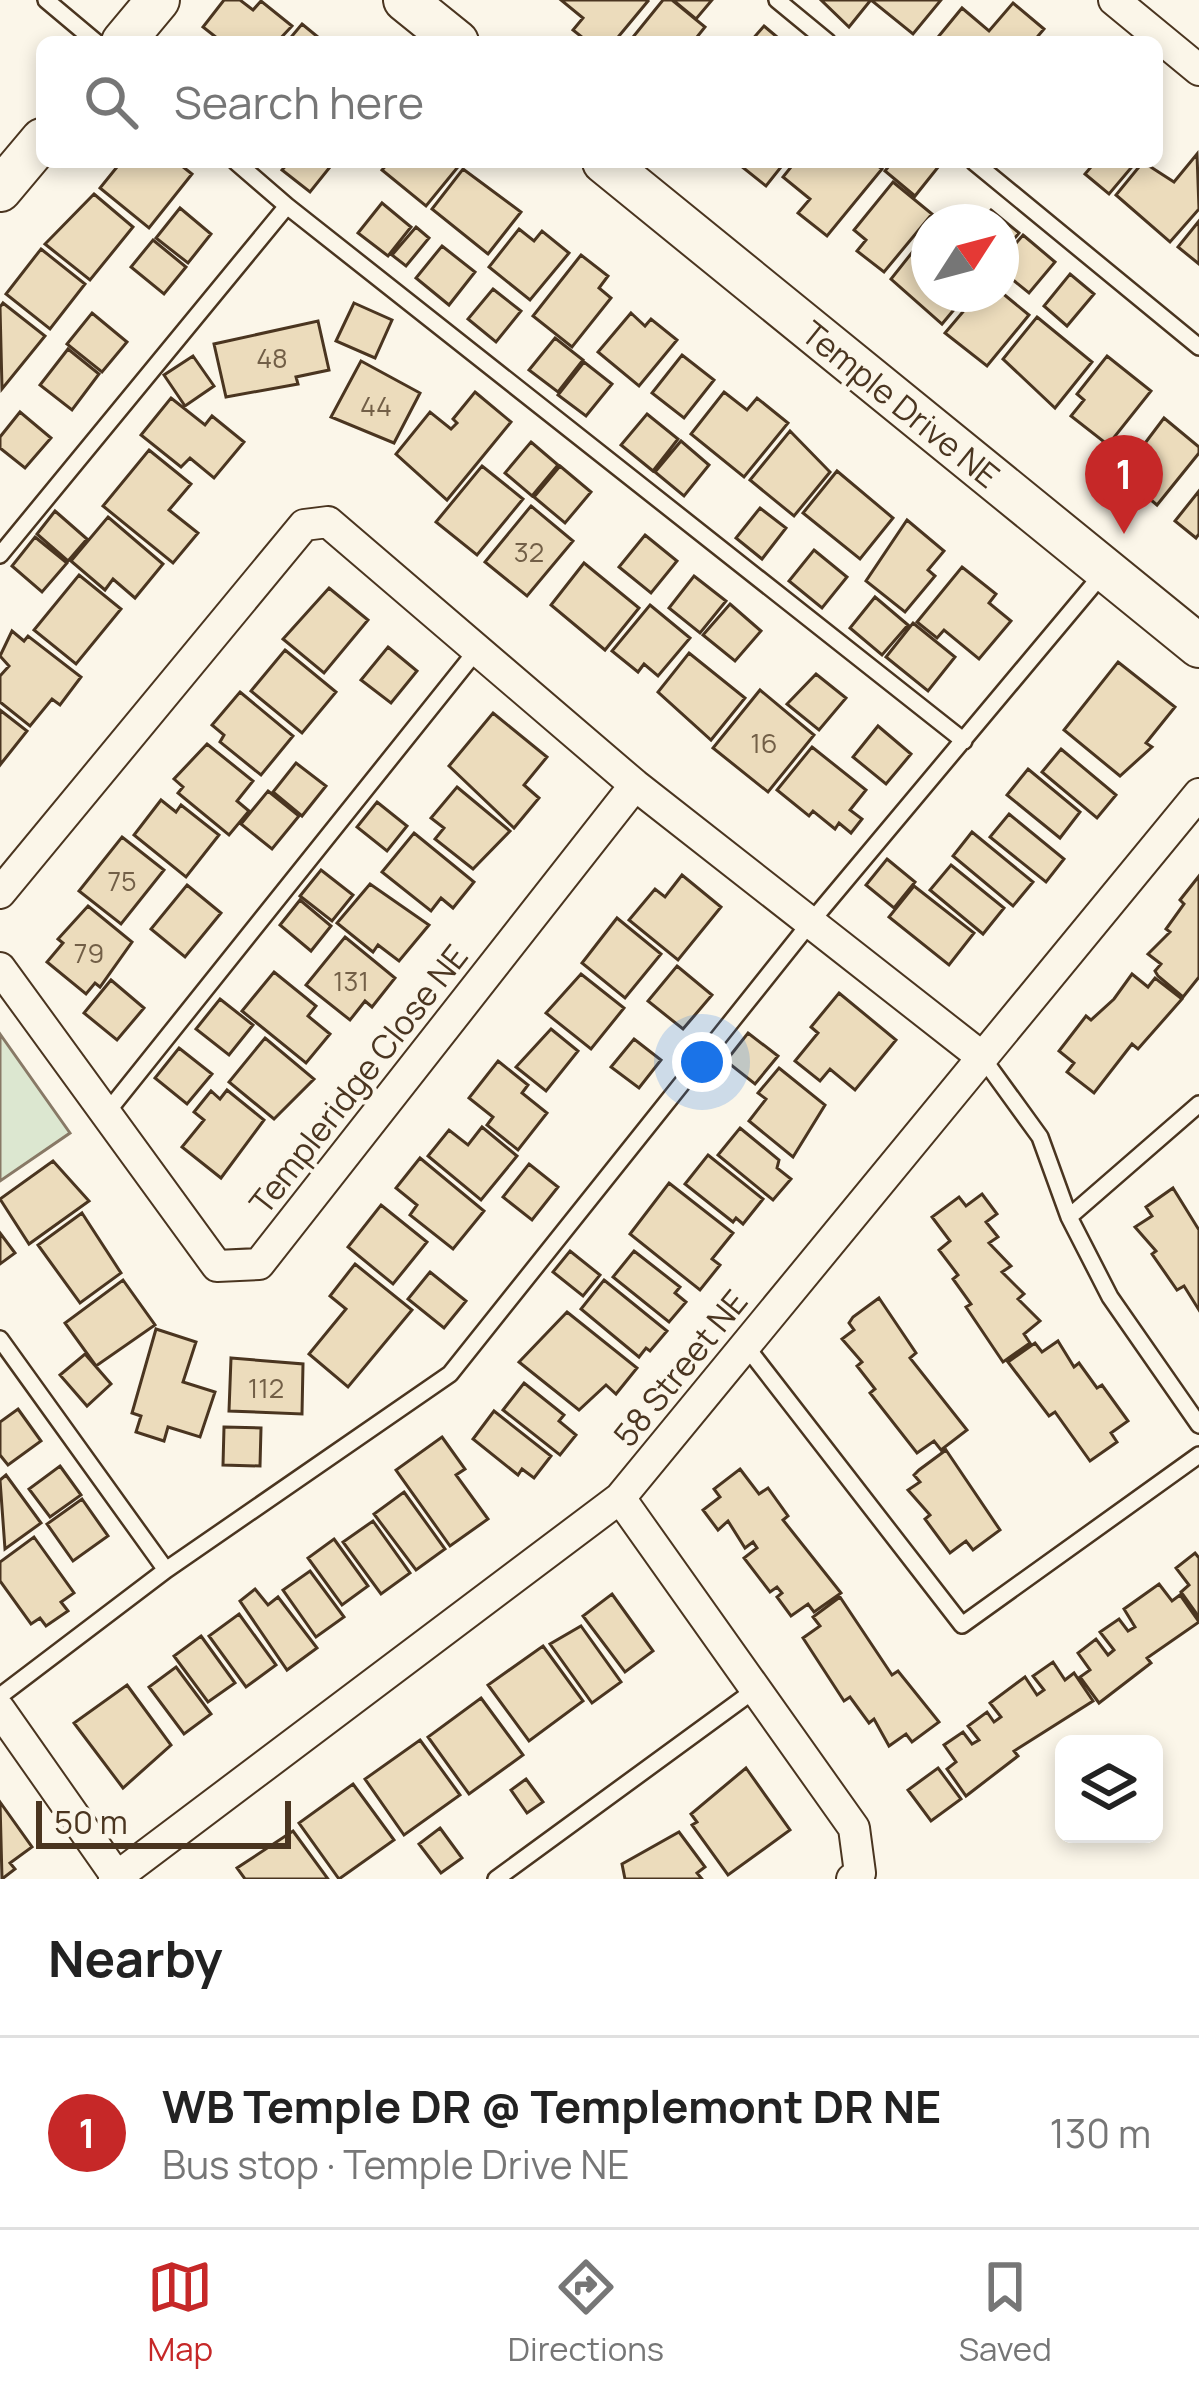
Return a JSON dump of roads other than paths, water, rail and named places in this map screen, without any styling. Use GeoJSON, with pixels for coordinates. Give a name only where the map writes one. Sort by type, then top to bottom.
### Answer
{"type":"FeatureCollection","features":[{"type":"Feature","properties":{"kind":"street"},"geometry":{"type":"LineString","coordinates":[[128,36],[158,0]]}},
{"type":"Feature","properties":{"kind":"street"},"geometry":{"type":"LineString","coordinates":[[405,0],[450,36]]}},
{"type":"Feature","properties":{"kind":"street"},"geometry":{"type":"LineString","coordinates":[[1114,0],[1158,36]]}},
{"type":"Feature","properties":{"kind":"street"},"geometry":{"type":"LineString","coordinates":[[1163,40],[1199,70]]}},
{"type":"Feature","properties":{"kind":"street"},"geometry":{"type":"LineString","coordinates":[[0,190],[36,147]]}},
{"type":"Feature","properties":{"kind":"street","name":"Temple Drive NE"},"geometry":{"type":"LineString","coordinates":[[611,168],[1199,646]]}},
{"type":"Feature","properties":{"kind":"street"},"geometry":{"type":"LineString","coordinates":[[0,893],[304,525],[328,522],[635,785],[982,1057]]}},
{"type":"Feature","properties":{"kind":"street","name":"Templeridge Close NE"},"geometry":{"type":"LineString","coordinates":[[0,968],[217,1266],[259,1264],[635,785]]}},
{"type":"Feature","properties":{"kind":"street","name":"58 Street NE"},"geometry":{"type":"LineString","coordinates":[[116,1878],[620,1498],[1199,794]]}},
{"type":"Feature","properties":{"kind":"street"},"geometry":{"type":"LineString","coordinates":[[620,1498],[854,1828],[860,1873],[852,1879]]}},
{"type":"Feature","properties":{"kind":"street"},"geometry":{"type":"LineString","coordinates":[[0,1710],[116,1878]]}},
{"type":"Feature","properties":{"kind":"lane"},"geometry":{"type":"LineString","coordinates":[[46,0],[89,36]]}},
{"type":"Feature","properties":{"kind":"lane"},"geometry":{"type":"LineString","coordinates":[[777,0],[821,36]]}},
{"type":"Feature","properties":{"kind":"lane"},"geometry":{"type":"LineString","coordinates":[[243,168],[964,741]]}},
{"type":"Feature","properties":{"kind":"lane"},"geometry":{"type":"LineString","coordinates":[[981,168],[1199,347]]}},
{"type":"Feature","properties":{"kind":"lane"},"geometry":{"type":"LineString","coordinates":[[0,555],[287,206]]}},
{"type":"Feature","properties":{"kind":"lane"},"geometry":{"type":"LineString","coordinates":[[0,1696],[166,1570],[450,1374],[810,923],[1106,570]]}},
{"type":"Feature","properties":{"kind":"lane"},"geometry":{"type":"LineString","coordinates":[[108,1112],[477,650]]}},
{"type":"Feature","properties":{"kind":"lane"},"geometry":{"type":"LineString","coordinates":[[982,1057],[1040,1137],[1069,1217],[1110,1297],[1199,1425]]}},
{"type":"Feature","properties":{"kind":"lane"},"geometry":{"type":"LineString","coordinates":[[1069,1217],[1199,1104]]}},
{"type":"Feature","properties":{"kind":"lane"},"geometry":{"type":"LineString","coordinates":[[0,1339],[166,1570]]}},
{"type":"Feature","properties":{"kind":"lane"},"geometry":{"type":"LineString","coordinates":[[745,1346],[962,1625],[1199,1455]]}},
{"type":"Feature","properties":{"kind":"lane"},"geometry":{"type":"LineString","coordinates":[[496,1879],[756,1689]]}},
{"type":"Feature","properties":{"kind":"place","name":"WB Temple DR @ Templemont DR NE"},"geometry":{"type":"Point","coordinates":[1124,534]}}]}
